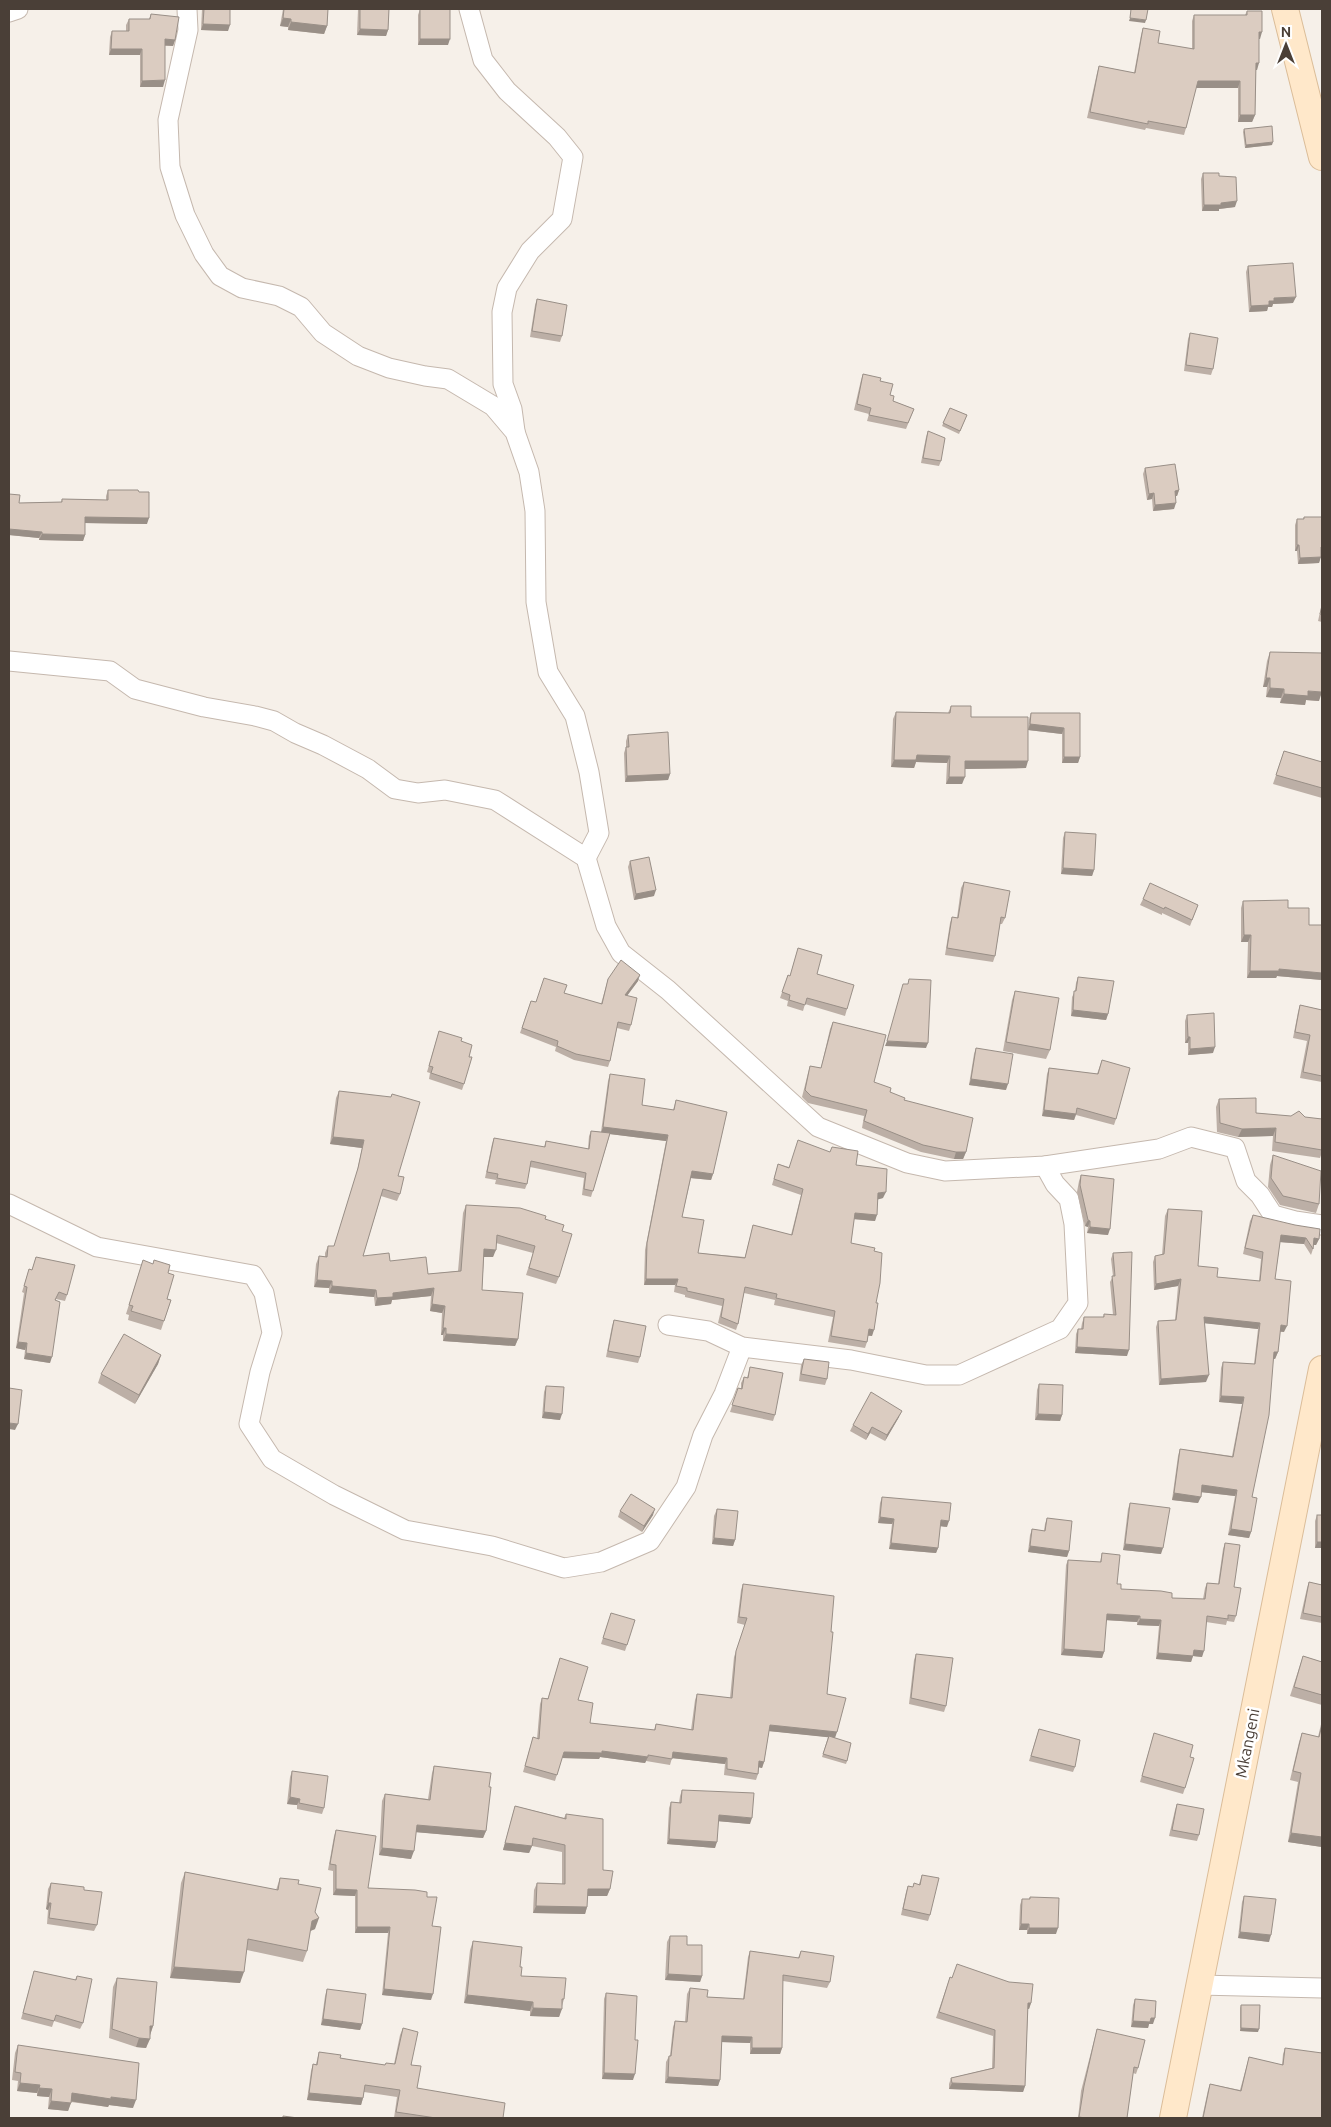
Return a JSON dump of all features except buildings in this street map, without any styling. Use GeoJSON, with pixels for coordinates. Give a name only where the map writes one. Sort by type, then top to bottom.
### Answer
{"type":"FeatureCollection","features":[{"type":"Feature","properties":{"kind":"street"},"geometry":{"type":"LineString","coordinates":[[9,12],[18,9]]}},
{"type":"Feature","properties":{"kind":"street"},"geometry":{"type":"LineString","coordinates":[[187,9],[188,30],[168,120],[170,168],[185,215],[204,254],[220,276],[242,288],[279,296],[301,307],[323,334],[358,356],[389,368],[448,379],[494,406],[515,432]]}},
{"type":"Feature","properties":{"kind":"street"},"geometry":{"type":"LineString","coordinates":[[469,9],[483,60],[507,91],[557,137],[574,157],[562,219],[530,251],[507,288],[502,312],[503,384],[512,409],[515,432],[529,472],[535,511],[536,602],[548,672],[575,716],[589,772],[600,833],[586,858]]}},
{"type":"Feature","properties":{"kind":"street"},"geometry":{"type":"LineString","coordinates":[[1285,9],[1322,157]]}},
{"type":"Feature","properties":{"kind":"street"},"geometry":{"type":"LineString","coordinates":[[9,661],[110,671],[135,689],[204,707],[274,721],[368,769],[395,788],[418,793],[445,790],[495,800],[586,858],[606,926],[621,953],[668,990],[818,1126],[919,1167],[945,1171],[1045,1166],[1159,1150],[1191,1137],[1235,1148],[1246,1181],[1260,1195],[1273,1215],[1322,1226]]}},
{"type":"Feature","properties":{"kind":"street"},"geometry":{"type":"LineString","coordinates":[[668,1325],[708,1331],[742,1347],[851,1360],[926,1374],[959,1374],[1060,1329],[1078,1303],[1074,1224],[1069,1199],[1055,1184],[1045,1166]]}},
{"type":"Feature","properties":{"kind":"street"},"geometry":{"type":"LineString","coordinates":[[9,1204],[97,1247],[253,1275],[264,1293],[272,1333],[260,1372],[249,1424],[272,1459],[334,1495],[405,1530],[492,1546],[564,1568],[601,1562],[650,1541],[686,1487],[703,1435],[724,1394],[742,1347]]}},
{"type":"Feature","properties":{"kind":"street","name":"Mkangeni"},"geometry":{"type":"LineString","coordinates":[[1172,2118],[1322,1368]]}},
{"type":"Feature","properties":{"kind":"street"},"geometry":{"type":"LineString","coordinates":[[1199,1985],[1322,1988]]}}]}
